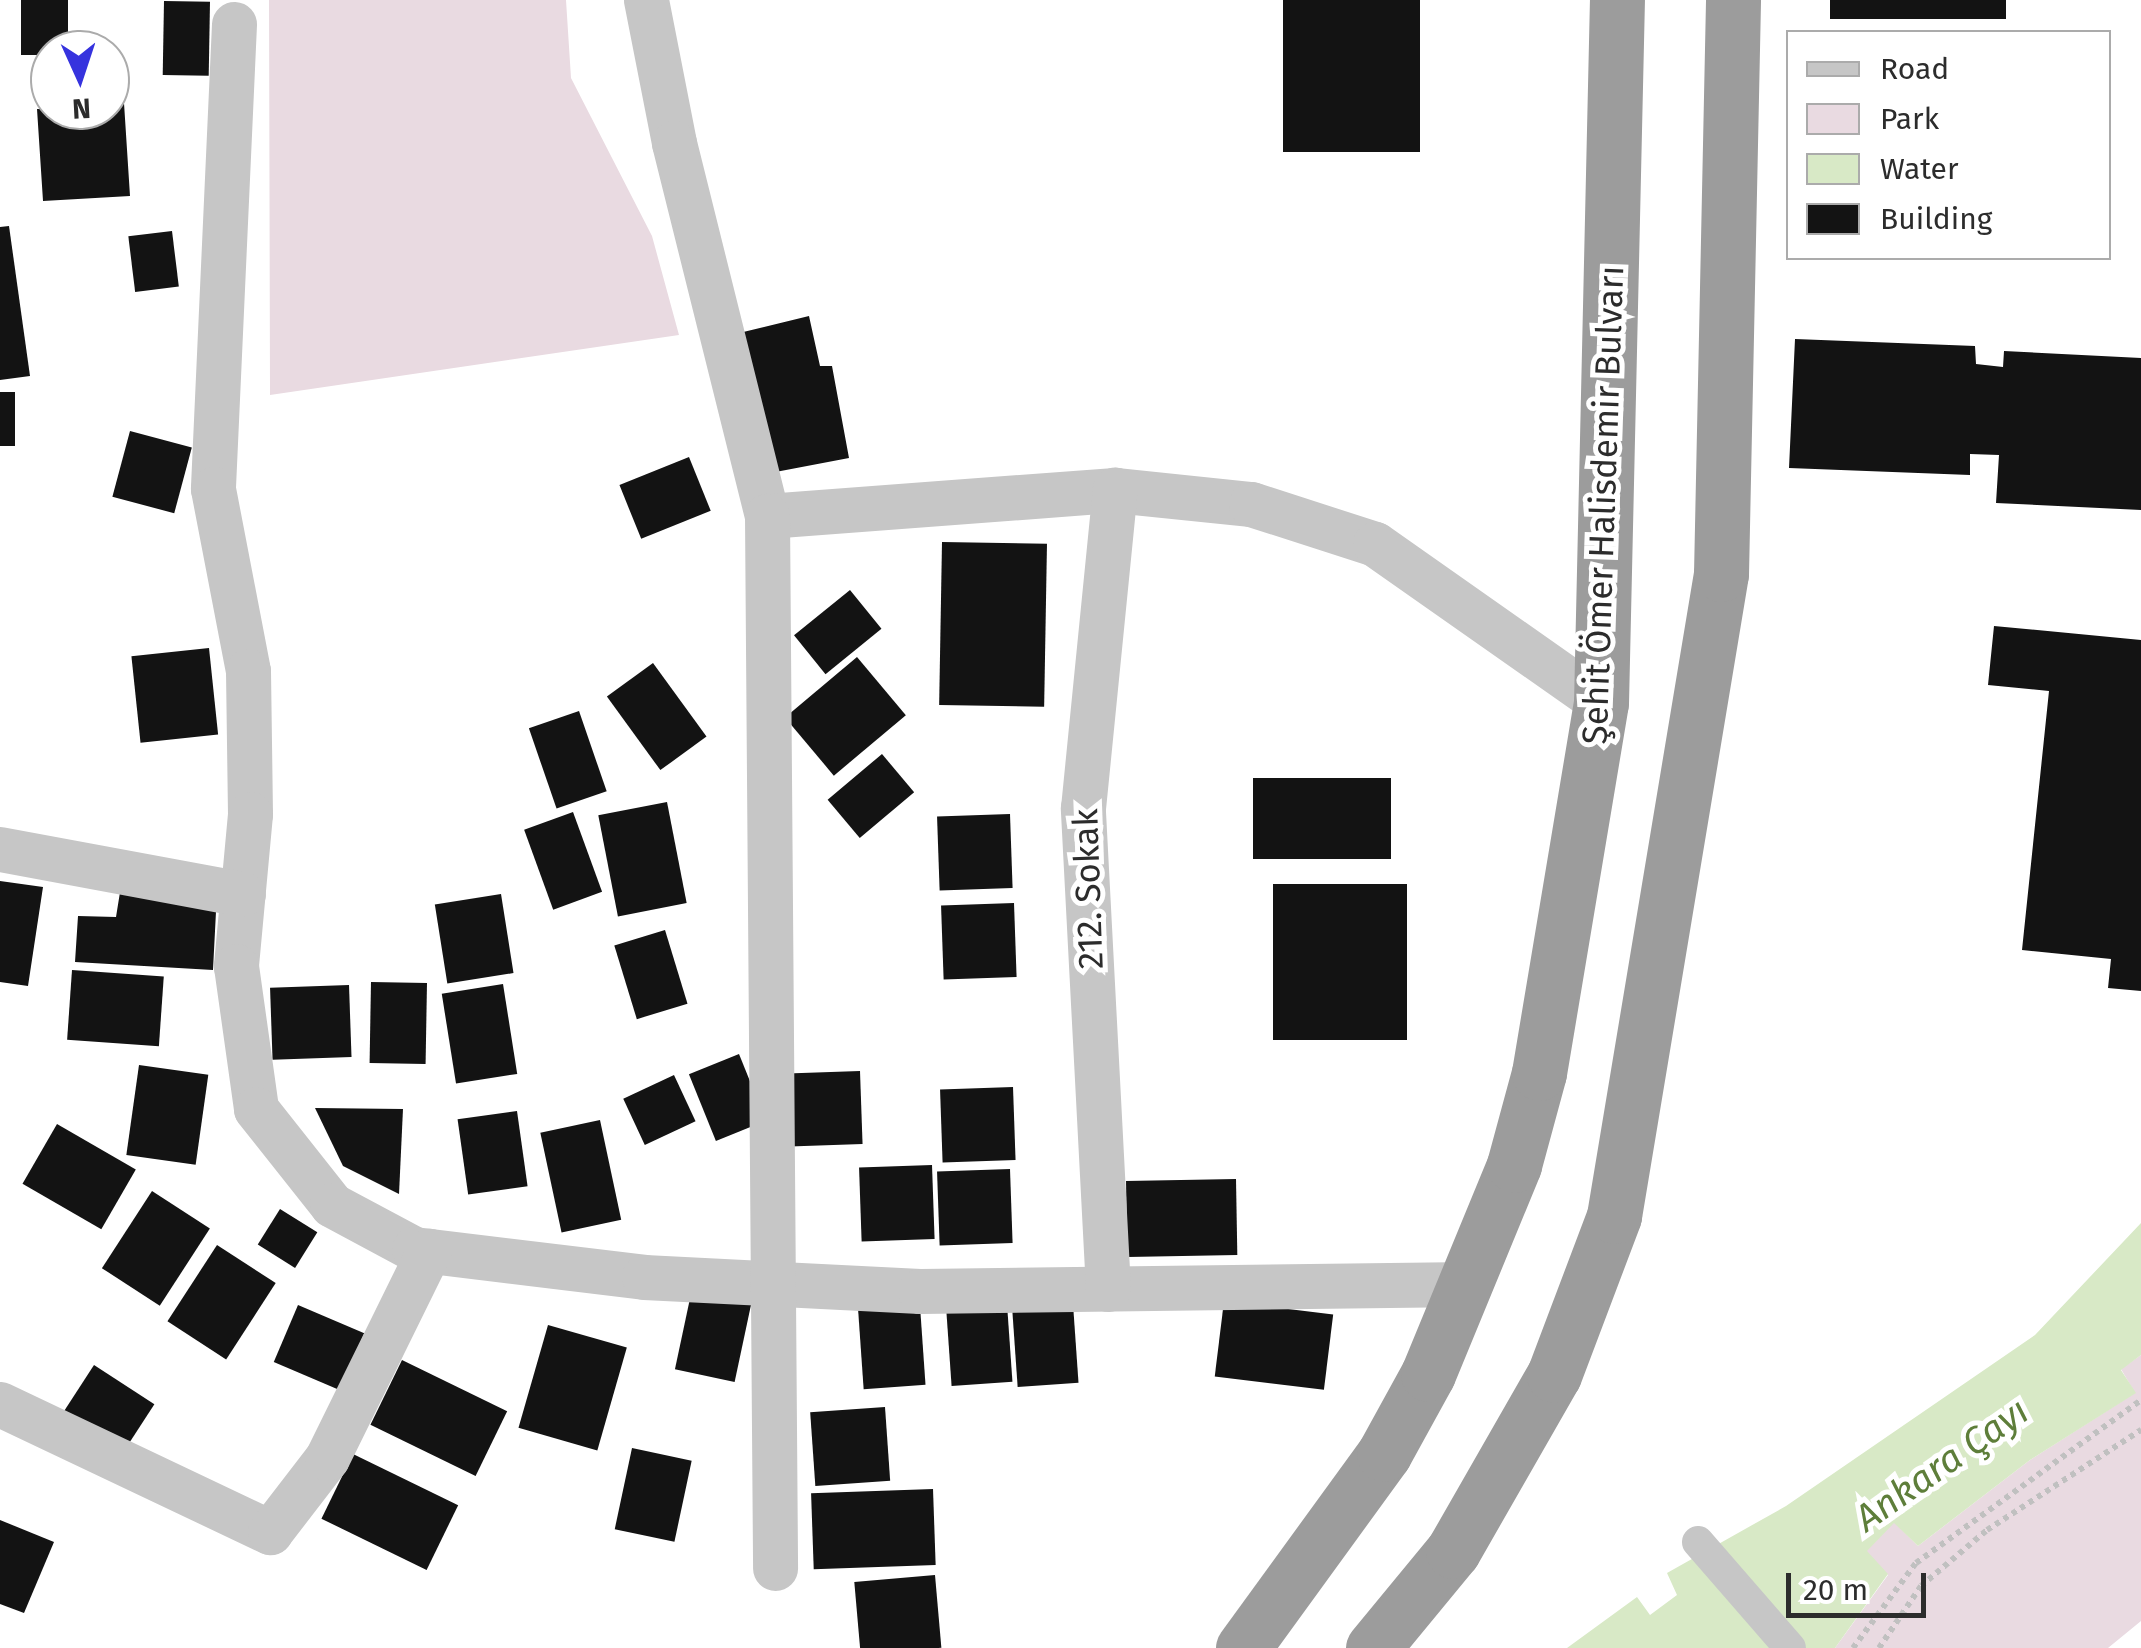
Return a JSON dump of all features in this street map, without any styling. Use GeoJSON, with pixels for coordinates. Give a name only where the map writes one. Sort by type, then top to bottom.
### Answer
{"type":"FeatureCollection","features":[{"type":"Feature","properties":{"kind":"highway","name":"Şehit Ömer Halisdemir Bulvarı"},"geometry":{"type":"LineString","coordinates":[[1243,1648],[1384,1454],[1469,1284],[1539,1073],[1601,704],[1617,0]]}},
{"type":"Feature","properties":{"kind":"highway"},"geometry":{"type":"LineString","coordinates":[[1373,1648],[1453,1551],[1554,1375],[1614,1216],[1721,574],[1733,0]]}},
{"type":"Feature","properties":{"kind":"street"},"geometry":{"type":"LineString","coordinates":[[646,0],[674,143],[768,516],[769,1284],[775,1568]]}},
{"type":"Feature","properties":{"kind":"street"},"geometry":{"type":"LineString","coordinates":[[234,24],[213,489],[248,672],[250,814],[236,966],[256,1109],[332,1205],[429,1251],[644,1277],[920,1291],[1469,1284]]}},
{"type":"Feature","properties":{"kind":"street"},"geometry":{"type":"LineString","coordinates":[[768,516],[1114,490],[1252,504],[1375,544],[1601,704]]}},
{"type":"Feature","properties":{"kind":"street","name":"212. Sokak"},"geometry":{"type":"LineString","coordinates":[[1108,1289],[1083,808],[1114,490]]}},
{"type":"Feature","properties":{"kind":"street"},"geometry":{"type":"LineString","coordinates":[[0,849],[243,894]]}},
{"type":"Feature","properties":{"kind":"street"},"geometry":{"type":"LineString","coordinates":[[0,1404],[270,1532],[327,1458],[429,1251]]}},
{"type":"Feature","properties":{"kind":"street"},"geometry":{"type":"LineString","coordinates":[[1698,1542],[1790,1648]]}},
{"type":"Feature","properties":{"kind":"path"},"geometry":{"type":"LineString","coordinates":[[1852,1648],[1916,1563],[2141,1400]]}},
{"type":"Feature","properties":{"kind":"path"},"geometry":{"type":"LineString","coordinates":[[1879,1648],[1920,1586],[1986,1530],[2141,1430]]}},
{"type":"Feature","properties":{"kind":"green space"},"geometry":{"type":"Polygon","coordinates":[[[269,0],[566,0],[571,78],[652,236],[679,335],[270,395],[269,0]]]}},
{"type":"Feature","properties":{"kind":"green space"},"geometry":{"type":"Polygon","coordinates":[[[2141,1355],[2141,1621],[2108,1648],[1835,1648],[1888,1575],[1866,1551],[1894,1522],[1918,1546],[2030,1460],[2135,1393],[2121,1369],[2141,1355]]]}},
{"type":"Feature","properties":{"kind":"water","name":"Ankara Çayı"},"geometry":{"type":"Polygon","coordinates":[[[2141,1223],[2141,1355],[2121,1370],[2136,1393],[2030,1460],[1918,1546],[1894,1523],[1867,1551],[1888,1574],[1835,1648],[1567,1648],[1637,1597],[1650,1615],[1677,1595],[1667,1573],[1786,1506],[2035,1335],[2141,1223]]]}},
{"type":"Feature","properties":{"kind":"building"},"geometry":{"type":"Polygon","coordinates":[[[21,0],[68,0],[68,30],[30,30],[30,55],[21,55],[21,0]]]}},
{"type":"Feature","properties":{"kind":"building"},"geometry":{"type":"Polygon","coordinates":[[[1283,0],[1420,0],[1420,152],[1283,152],[1283,0]]]}},
{"type":"Feature","properties":{"kind":"building"},"geometry":{"type":"Polygon","coordinates":[[[1830,0],[2006,0],[2006,19],[1830,19],[1830,0]]]}},
{"type":"Feature","properties":{"kind":"building"},"geometry":{"type":"Polygon","coordinates":[[[164,1],[210,2],[209,76],[163,75],[164,1]]]}},
{"type":"Feature","properties":{"kind":"building"},"geometry":{"type":"Polygon","coordinates":[[[38,130],[126,130],[130,196],[43,201],[38,130]]]}},
{"type":"Feature","properties":{"kind":"building"},"geometry":{"type":"Polygon","coordinates":[[[9,226],[30,376],[0,380],[0,227],[9,226]]]}},
{"type":"Feature","properties":{"kind":"building"},"geometry":{"type":"Polygon","coordinates":[[[172,231],[179,287],[135,292],[128,236],[172,231]]]}},
{"type":"Feature","properties":{"kind":"building"},"geometry":{"type":"Polygon","coordinates":[[[809,316],[820,366],[832,366],[849,458],[765,474],[735,334],[809,316]]]}},
{"type":"Feature","properties":{"kind":"building"},"geometry":{"type":"Polygon","coordinates":[[[1795,339],[1975,346],[1976,364],[2003,367],[2004,351],[2141,358],[2141,510],[1996,503],[1999,455],[1970,454],[1970,475],[1789,468],[1795,339]]]}},
{"type":"Feature","properties":{"kind":"building"},"geometry":{"type":"Polygon","coordinates":[[[0,392],[15,392],[15,446],[0,446],[0,392]]]}},
{"type":"Feature","properties":{"kind":"building"},"geometry":{"type":"Polygon","coordinates":[[[130,431],[192,448],[174,513],[112,497],[130,431]]]}},
{"type":"Feature","properties":{"kind":"building"},"geometry":{"type":"Polygon","coordinates":[[[689,457],[711,511],[641,539],[619,485],[689,457]]]}},
{"type":"Feature","properties":{"kind":"building"},"geometry":{"type":"Polygon","coordinates":[[[942,542],[1047,544],[1044,707],[939,705],[942,542]]]}},
{"type":"Feature","properties":{"kind":"building"},"geometry":{"type":"Polygon","coordinates":[[[850,590],[881,629],[826,674],[794,635],[850,590]]]}},
{"type":"Feature","properties":{"kind":"building"},"geometry":{"type":"Polygon","coordinates":[[[1994,626],[2141,640],[2141,991],[2108,988],[2111,959],[2022,950],[2049,691],[1988,685],[1994,626]]]}},
{"type":"Feature","properties":{"kind":"building"},"geometry":{"type":"Polygon","coordinates":[[[209,648],[218,735],[141,743],[131,656],[209,648]]]}},
{"type":"Feature","properties":{"kind":"building"},"geometry":{"type":"Polygon","coordinates":[[[857,657],[906,715],[834,776],[785,717],[857,657]]]}},
{"type":"Feature","properties":{"kind":"building"},"geometry":{"type":"Polygon","coordinates":[[[653,663],[706,737],[660,770],[607,697],[653,663]]]}},
{"type":"Feature","properties":{"kind":"building"},"geometry":{"type":"Polygon","coordinates":[[[579,711],[607,791],[557,809],[529,728],[579,711]]]}},
{"type":"Feature","properties":{"kind":"building"},"geometry":{"type":"Polygon","coordinates":[[[882,754],[914,792],[860,838],[828,800],[882,754]]]}},
{"type":"Feature","properties":{"kind":"building"},"geometry":{"type":"Polygon","coordinates":[[[1253,778],[1391,778],[1391,859],[1253,859],[1253,778]]]}},
{"type":"Feature","properties":{"kind":"building"},"geometry":{"type":"Polygon","coordinates":[[[667,802],[687,903],[618,916],[598,815],[667,802]]]}},
{"type":"Feature","properties":{"kind":"building"},"geometry":{"type":"Polygon","coordinates":[[[573,812],[602,892],[553,910],[524,830],[573,812]]]}},
{"type":"Feature","properties":{"kind":"building"},"geometry":{"type":"Polygon","coordinates":[[[1010,814],[1013,888],[940,891],[937,817],[1010,814]]]}},
{"type":"Feature","properties":{"kind":"building"},"geometry":{"type":"Polygon","coordinates":[[[0,881],[43,887],[28,986],[0,982],[0,881]]]}},
{"type":"Feature","properties":{"kind":"building"},"geometry":{"type":"Polygon","coordinates":[[[1273,884],[1407,884],[1407,1040],[1273,1040],[1273,884]]]}},
{"type":"Feature","properties":{"kind":"building"},"geometry":{"type":"Polygon","coordinates":[[[121,886],[217,892],[213,970],[75,962],[78,916],[116,917],[121,886]]]}},
{"type":"Feature","properties":{"kind":"building"},"geometry":{"type":"Polygon","coordinates":[[[501,894],[514,973],[447,983],[435,904],[501,894]]]}},
{"type":"Feature","properties":{"kind":"building"},"geometry":{"type":"Polygon","coordinates":[[[1014,903],[1017,977],[944,980],[941,906],[1014,903]]]}},
{"type":"Feature","properties":{"kind":"building"},"geometry":{"type":"Polygon","coordinates":[[[665,930],[688,1004],[637,1019],[614,945],[665,930]]]}},
{"type":"Feature","properties":{"kind":"building"},"geometry":{"type":"Polygon","coordinates":[[[72,970],[164,976],[159,1046],[67,1040],[72,970]]]}},
{"type":"Feature","properties":{"kind":"building"},"geometry":{"type":"Polygon","coordinates":[[[371,982],[427,983],[426,1064],[370,1063],[371,982]]]}},
{"type":"Feature","properties":{"kind":"building"},"geometry":{"type":"Polygon","coordinates":[[[503,984],[517,1074],[456,1084],[442,994],[503,984]]]}},
{"type":"Feature","properties":{"kind":"building"},"geometry":{"type":"Polygon","coordinates":[[[349,985],[352,1057],[273,1060],[270,988],[349,985]]]}},
{"type":"Feature","properties":{"kind":"building"},"geometry":{"type":"Polygon","coordinates":[[[739,1054],[766,1121],[716,1141],[689,1074],[739,1054]]]}},
{"type":"Feature","properties":{"kind":"building"},"geometry":{"type":"Polygon","coordinates":[[[139,1065],[208,1075],[196,1165],[126,1155],[139,1065]]]}},
{"type":"Feature","properties":{"kind":"building"},"geometry":{"type":"Polygon","coordinates":[[[860,1071],[863,1144],[790,1147],[787,1074],[860,1071]]]}},
{"type":"Feature","properties":{"kind":"building"},"geometry":{"type":"Polygon","coordinates":[[[674,1075],[696,1121],[645,1145],[623,1099],[674,1075]]]}},
{"type":"Feature","properties":{"kind":"building"},"geometry":{"type":"Polygon","coordinates":[[[1013,1087],[1016,1160],[943,1163],[940,1090],[1013,1087]]]}},
{"type":"Feature","properties":{"kind":"building"},"geometry":{"type":"Polygon","coordinates":[[[315,1108],[403,1109],[399,1194],[343,1166],[315,1108]]]}},
{"type":"Feature","properties":{"kind":"building"},"geometry":{"type":"Polygon","coordinates":[[[517,1111],[528,1186],[468,1195],[458,1119],[517,1111]]]}},
{"type":"Feature","properties":{"kind":"building"},"geometry":{"type":"Polygon","coordinates":[[[600,1120],[621,1220],[562,1232],[540,1133],[600,1120]]]}},
{"type":"Feature","properties":{"kind":"building"},"geometry":{"type":"Polygon","coordinates":[[[57,1124],[136,1170],[101,1229],[22,1184],[57,1124]]]}},
{"type":"Feature","properties":{"kind":"building"},"geometry":{"type":"Polygon","coordinates":[[[932,1165],[935,1239],[862,1242],[859,1168],[932,1165]]]}},
{"type":"Feature","properties":{"kind":"building"},"geometry":{"type":"Polygon","coordinates":[[[1010,1169],[1013,1243],[940,1246],[937,1172],[1010,1169]]]}},
{"type":"Feature","properties":{"kind":"building"},"geometry":{"type":"Polygon","coordinates":[[[1236,1179],[1237,1255],[1127,1257],[1126,1181],[1236,1179]]]}},
{"type":"Feature","properties":{"kind":"building"},"geometry":{"type":"Polygon","coordinates":[[[152,1191],[210,1229],[160,1306],[102,1268],[152,1191]]]}},
{"type":"Feature","properties":{"kind":"building"},"geometry":{"type":"Polygon","coordinates":[[[280,1209],[317,1232],[295,1268],[258,1245],[280,1209]]]}},
{"type":"Feature","properties":{"kind":"building"},"geometry":{"type":"Polygon","coordinates":[[[217,1245],[276,1283],[226,1359],[167,1321],[217,1245]]]}},
{"type":"Feature","properties":{"kind":"building"},"geometry":{"type":"Polygon","coordinates":[[[692,1289],[752,1302],[735,1382],[675,1369],[692,1289]]]}},
{"type":"Feature","properties":{"kind":"building"},"geometry":{"type":"Polygon","coordinates":[[[1224,1301],[1333,1314],[1324,1390],[1215,1376],[1224,1301]]]}},
{"type":"Feature","properties":{"kind":"building"},"geometry":{"type":"Polygon","coordinates":[[[1007,1304],[1012,1382],[952,1386],[946,1308],[1007,1304]]]}},
{"type":"Feature","properties":{"kind":"building"},"geometry":{"type":"Polygon","coordinates":[[[1073,1304],[1079,1383],[1018,1387],[1012,1308],[1073,1304]]]}},
{"type":"Feature","properties":{"kind":"building"},"geometry":{"type":"Polygon","coordinates":[[[298,1305],[364,1333],[340,1390],[274,1362],[298,1305]]]}},
{"type":"Feature","properties":{"kind":"building"},"geometry":{"type":"Polygon","coordinates":[[[920,1306],[926,1385],[864,1389],[858,1310],[920,1306]]]}},
{"type":"Feature","properties":{"kind":"building"},"geometry":{"type":"Polygon","coordinates":[[[548,1325],[627,1348],[597,1450],[519,1428],[548,1325]]]}},
{"type":"Feature","properties":{"kind":"building"},"geometry":{"type":"Polygon","coordinates":[[[402,1360],[507,1411],[476,1476],[370,1425],[402,1360]]]}},
{"type":"Feature","properties":{"kind":"building"},"geometry":{"type":"Polygon","coordinates":[[[94,1365],[154,1404],[121,1456],[60,1417],[94,1365]]]}},
{"type":"Feature","properties":{"kind":"building"},"geometry":{"type":"Polygon","coordinates":[[[885,1407],[890,1481],[815,1486],[810,1412],[885,1407]]]}},
{"type":"Feature","properties":{"kind":"building"},"geometry":{"type":"Polygon","coordinates":[[[632,1448],[692,1461],[674,1542],[615,1529],[632,1448]]]}},
{"type":"Feature","properties":{"kind":"building"},"geometry":{"type":"Polygon","coordinates":[[[353,1454],[458,1505],[427,1570],[321,1519],[353,1454]]]}},
{"type":"Feature","properties":{"kind":"building"},"geometry":{"type":"Polygon","coordinates":[[[933,1489],[936,1565],[814,1569],[811,1493],[933,1489]]]}},
{"type":"Feature","properties":{"kind":"building"},"geometry":{"type":"Polygon","coordinates":[[[0,1520],[54,1542],[24,1613],[0,1604],[0,1520]]]}},
{"type":"Feature","properties":{"kind":"building"},"geometry":{"type":"Polygon","coordinates":[[[935,1575],[941,1648],[860,1648],[854,1582],[935,1575]]]}}]}
